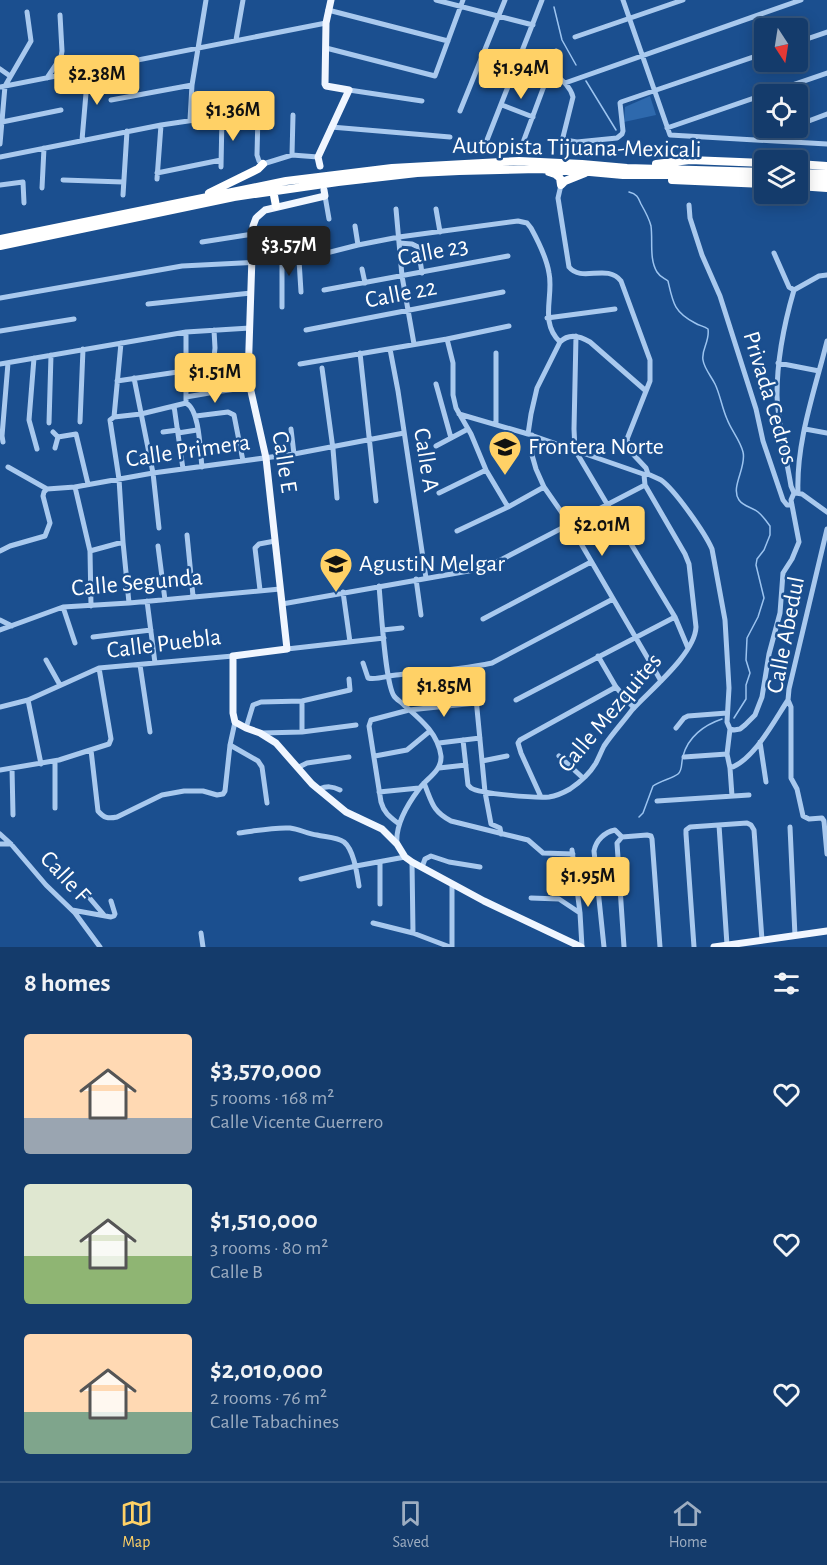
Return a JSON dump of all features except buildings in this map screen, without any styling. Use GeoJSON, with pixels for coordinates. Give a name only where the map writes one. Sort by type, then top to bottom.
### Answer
{"type":"FeatureCollection","features":[{"type":"Feature","properties":{"kind":"highway"},"geometry":{"type":"LineString","coordinates":[[625,172],[690,160],[754,163]]}},
{"type":"Feature","properties":{"kind":"highway","name":"Autopista Tijuana-Mexicali"},"geometry":{"type":"LineString","coordinates":[[0,239],[286,181],[392,168],[519,161],[582,164],[625,172],[754,178]]}},
{"type":"Feature","properties":{"kind":"highway"},"geometry":{"type":"LineString","coordinates":[[202,197],[258,169],[261,163]]}},
{"type":"Feature","properties":{"kind":"highway"},"geometry":{"type":"LineString","coordinates":[[808,165],[827,166]]}},
{"type":"Feature","properties":{"kind":"highway"},"geometry":{"type":"LineString","coordinates":[[538,169],[555,174],[560,178],[561,185]]}},
{"type":"Feature","properties":{"kind":"highway","name":"Autopista Tijuana-Mexicali"},"geometry":{"type":"LineString","coordinates":[[0,246],[273,190],[417,173],[538,169],[590,172],[754,172]]}},
{"type":"Feature","properties":{"kind":"highway"},"geometry":{"type":"LineString","coordinates":[[561,185],[575,176],[590,172]]}},
{"type":"Feature","properties":{"kind":"highway"},"geometry":{"type":"LineString","coordinates":[[625,172],[654,179],[754,184]]}},
{"type":"Feature","properties":{"kind":"highway"},"geometry":{"type":"LineString","coordinates":[[808,173],[827,174]]}},
{"type":"Feature","properties":{"kind":"highway"},"geometry":{"type":"LineString","coordinates":[[808,179],[827,180]]}},
{"type":"Feature","properties":{"kind":"highway"},"geometry":{"type":"LineString","coordinates":[[808,187],[827,188]]}},
{"type":"Feature","properties":{"kind":"highway"},"geometry":{"type":"LineString","coordinates":[[273,190],[276,206]]}},
{"type":"Feature","properties":{"kind":"main road"},"geometry":{"type":"LineString","coordinates":[[320,166],[318,157],[349,90],[325,84],[326,23],[331,0]]}},
{"type":"Feature","properties":{"kind":"main road","name":"Calle E"},"geometry":{"type":"LineString","coordinates":[[287,649],[266,458],[248,378],[253,234],[256,218],[265,210],[325,193]]}},
{"type":"Feature","properties":{"kind":"main road","name":"Calle Puebla"},"geometry":{"type":"LineString","coordinates":[[233,656],[287,649]]}},
{"type":"Feature","properties":{"kind":"main road"},"geometry":{"type":"LineString","coordinates":[[233,656],[235,722],[276,743],[319,789],[346,812],[382,829],[397,844],[405,857],[412,862],[484,901],[582,947]]}},
{"type":"Feature","properties":{"kind":"main road"},"geometry":{"type":"LineString","coordinates":[[714,947],[827,931]]}},
{"type":"Feature","properties":{"kind":"street"},"geometry":{"type":"LineString","coordinates":[[190,120],[192,85],[206,0]]}},
{"type":"Feature","properties":{"kind":"street"},"geometry":{"type":"LineString","coordinates":[[236,40],[243,0]]}},
{"type":"Feature","properties":{"kind":"street"},"geometry":{"type":"LineString","coordinates":[[436,0],[533,25]]}},
{"type":"Feature","properties":{"kind":"street"},"geometry":{"type":"LineString","coordinates":[[326,48],[435,76],[463,0]]}},
{"type":"Feature","properties":{"kind":"street"},"geometry":{"type":"LineString","coordinates":[[460,111],[505,0]]}},
{"type":"Feature","properties":{"kind":"street"},"geometry":{"type":"LineString","coordinates":[[487,140],[542,0]]}},
{"type":"Feature","properties":{"kind":"street"},"geometry":{"type":"LineString","coordinates":[[623,0],[670,135],[827,144]]}},
{"type":"Feature","properties":{"kind":"street"},"geometry":{"type":"LineString","coordinates":[[575,37],[683,0]]}},
{"type":"Feature","properties":{"kind":"street"},"geometry":{"type":"LineString","coordinates":[[565,83],[801,0]]}},
{"type":"Feature","properties":{"kind":"street"},"geometry":{"type":"LineString","coordinates":[[328,10],[448,41]]}},
{"type":"Feature","properties":{"kind":"street"},"geometry":{"type":"LineString","coordinates":[[0,144],[2,86],[31,41],[27,12]]}},
{"type":"Feature","properties":{"kind":"street"},"geometry":{"type":"LineString","coordinates":[[47,78],[61,57],[60,15]]}},
{"type":"Feature","properties":{"kind":"street"},"geometry":{"type":"LineString","coordinates":[[2,86],[326,23]]}},
{"type":"Feature","properties":{"kind":"street"},"geometry":{"type":"LineString","coordinates":[[808,39],[827,32]]}},
{"type":"Feature","properties":{"kind":"street"},"geometry":{"type":"LineString","coordinates":[[522,145],[556,51]]}},
{"type":"Feature","properties":{"kind":"street"},"geometry":{"type":"LineString","coordinates":[[550,70],[565,83],[572,94],[563,137],[577,142],[617,138],[622,134],[620,103],[754,57]]}},
{"type":"Feature","properties":{"kind":"street"},"geometry":{"type":"LineString","coordinates":[[0,69],[10,76]]}},
{"type":"Feature","properties":{"kind":"street"},"geometry":{"type":"LineString","coordinates":[[82,140],[88,70]]}},
{"type":"Feature","properties":{"kind":"street"},"geometry":{"type":"LineString","coordinates":[[667,128],[827,73]]}},
{"type":"Feature","properties":{"kind":"street"},"geometry":{"type":"LineString","coordinates":[[111,100],[192,85]]}},
{"type":"Feature","properties":{"kind":"street"},"geometry":{"type":"LineString","coordinates":[[349,90],[422,101]]}},
{"type":"Feature","properties":{"kind":"street"},"geometry":{"type":"LineString","coordinates":[[502,105],[533,117]]}},
{"type":"Feature","properties":{"kind":"street"},"geometry":{"type":"LineString","coordinates":[[2,122],[61,110]]}},
{"type":"Feature","properties":{"kind":"street"},"geometry":{"type":"LineString","coordinates":[[0,157],[160,124],[257,112],[257,155],[261,163],[292,155],[318,157]]}},
{"type":"Feature","properties":{"kind":"street"},"geometry":{"type":"LineString","coordinates":[[808,121],[827,114]]}},
{"type":"Feature","properties":{"kind":"street"},"geometry":{"type":"LineString","coordinates":[[221,167],[222,115]]}},
{"type":"Feature","properties":{"kind":"street"},"geometry":{"type":"LineString","coordinates":[[292,115],[292,155]]}},
{"type":"Feature","properties":{"kind":"street"},"geometry":{"type":"LineString","coordinates":[[160,124],[157,176],[222,160]]}},
{"type":"Feature","properties":{"kind":"street"},"geometry":{"type":"LineString","coordinates":[[331,128],[450,136]]}},
{"type":"Feature","properties":{"kind":"street"},"geometry":{"type":"LineString","coordinates":[[123,195],[127,131]]}},
{"type":"Feature","properties":{"kind":"street"},"geometry":{"type":"LineString","coordinates":[[754,140],[760,138]]}},
{"type":"Feature","properties":{"kind":"street"},"geometry":{"type":"LineString","coordinates":[[42,188],[44,148]]}},
{"type":"Feature","properties":{"kind":"street"},"geometry":{"type":"LineString","coordinates":[[63,180],[123,182]]}},
{"type":"Feature","properties":{"kind":"street"},"geometry":{"type":"LineString","coordinates":[[0,185],[23,182],[24,203]]}},
{"type":"Feature","properties":{"kind":"street"},"geometry":{"type":"LineString","coordinates":[[282,604],[489,566],[645,485],[646,468],[630,451],[627,439],[650,381],[651,368],[648,353],[621,281],[612,273],[578,273],[569,267],[558,198],[561,185]]}},
{"type":"Feature","properties":{"kind":"street"},"geometry":{"type":"LineString","coordinates":[[325,193],[328,219]]}},
{"type":"Feature","properties":{"kind":"street","name":"Privada Cedros"},"geometry":{"type":"LineString","coordinates":[[689,205],[690,218],[702,255],[720,296],[783,500],[787,505],[792,505]]}},
{"type":"Feature","properties":{"kind":"street"},"geometry":{"type":"LineString","coordinates":[[396,209],[402,276],[414,344]]}},
{"type":"Feature","properties":{"kind":"street"},"geometry":{"type":"LineString","coordinates":[[436,209],[440,232]]}},
{"type":"Feature","properties":{"kind":"street"},"geometry":{"type":"LineString","coordinates":[[0,298],[182,266],[299,260],[358,245],[518,221],[527,223],[534,234],[549,272],[548,318],[554,337],[560,342]]}},
{"type":"Feature","properties":{"kind":"street"},"geometry":{"type":"LineString","coordinates":[[356,226],[358,245]]}},
{"type":"Feature","properties":{"kind":"street"},"geometry":{"type":"LineString","coordinates":[[202,242],[253,234]]}},
{"type":"Feature","properties":{"kind":"street"},"geometry":{"type":"LineString","coordinates":[[399,240],[418,247],[422,273]]}},
{"type":"Feature","properties":{"kind":"street"},"geometry":{"type":"LineString","coordinates":[[774,253],[789,288],[794,290]]}},
{"type":"Feature","properties":{"kind":"street","name":"Calle 23"},"geometry":{"type":"LineString","coordinates":[[324,290],[508,256]]}},
{"type":"Feature","properties":{"kind":"street"},"geometry":{"type":"LineString","coordinates":[[299,260],[301,292]]}},
{"type":"Feature","properties":{"kind":"street"},"geometry":{"type":"LineString","coordinates":[[282,262],[282,307]]}},
{"type":"Feature","properties":{"kind":"street"},"geometry":{"type":"LineString","coordinates":[[362,269],[365,283]]}},
{"type":"Feature","properties":{"kind":"street"},"geometry":{"type":"LineString","coordinates":[[827,274],[794,290],[778,363],[778,411],[791,486],[796,493],[805,496],[827,512]]}},
{"type":"Feature","properties":{"kind":"street","name":"Calle 22"},"geometry":{"type":"LineString","coordinates":[[306,330],[503,292]]}},
{"type":"Feature","properties":{"kind":"street"},"geometry":{"type":"LineString","coordinates":[[147,304],[251,293]]}},
{"type":"Feature","properties":{"kind":"street"},"geometry":{"type":"LineString","coordinates":[[548,318],[615,309]]}},
{"type":"Feature","properties":{"kind":"street"},"geometry":{"type":"LineString","coordinates":[[0,331],[74,319]]}},
{"type":"Feature","properties":{"kind":"street"},"geometry":{"type":"LineString","coordinates":[[300,364],[509,326]]}},
{"type":"Feature","properties":{"kind":"street"},"geometry":{"type":"LineString","coordinates":[[0,364],[186,332],[250,328]]}},
{"type":"Feature","properties":{"kind":"street"},"geometry":{"type":"LineString","coordinates":[[214,330],[212,367],[215,372],[215,392]]}},
{"type":"Feature","properties":{"kind":"street"},"geometry":{"type":"LineString","coordinates":[[186,332],[186,400],[196,416],[202,466]]}},
{"type":"Feature","properties":{"kind":"street"},"geometry":{"type":"LineString","coordinates":[[576,336],[575,450],[675,617],[688,648]]}},
{"type":"Feature","properties":{"kind":"street"},"geometry":{"type":"LineString","coordinates":[[646,391],[590,342],[582,337],[568,337],[560,342],[537,388],[531,414],[531,455],[544,487],[569,523],[661,681]]}},
{"type":"Feature","properties":{"kind":"street"},"geometry":{"type":"LineString","coordinates":[[447,339],[453,363],[454,402],[486,470],[508,507]]}},
{"type":"Feature","properties":{"kind":"street"},"geometry":{"type":"LineString","coordinates":[[730,729],[740,729],[745,725],[754,715],[762,697],[769,654],[780,613],[783,573],[799,542],[792,496],[796,493],[805,429],[827,340]]}},
{"type":"Feature","properties":{"kind":"street"},"geometry":{"type":"LineString","coordinates":[[121,343],[112,418],[129,603]]}},
{"type":"Feature","properties":{"kind":"street"},"geometry":{"type":"LineString","coordinates":[[80,422],[83,349]]}},
{"type":"Feature","properties":{"kind":"street","name":"Calle A"},"geometry":{"type":"LineString","coordinates":[[390,349],[426,578]]}},
{"type":"Feature","properties":{"kind":"street"},"geometry":{"type":"LineString","coordinates":[[360,353],[376,501]]}},
{"type":"Feature","properties":{"kind":"street"},"geometry":{"type":"LineString","coordinates":[[496,353],[496,424]]}},
{"type":"Feature","properties":{"kind":"street"},"geometry":{"type":"LineString","coordinates":[[49,423],[51,355]]}},
{"type":"Feature","properties":{"kind":"street"},"geometry":{"type":"LineString","coordinates":[[34,358],[29,420],[36,448]]}},
{"type":"Feature","properties":{"kind":"street"},"geometry":{"type":"LineString","coordinates":[[3,442],[8,363]]}},
{"type":"Feature","properties":{"kind":"street"},"geometry":{"type":"LineString","coordinates":[[778,363],[819,371]]}},
{"type":"Feature","properties":{"kind":"street"},"geometry":{"type":"LineString","coordinates":[[117,381],[212,367]]}},
{"type":"Feature","properties":{"kind":"street"},"geometry":{"type":"LineString","coordinates":[[322,368],[333,447],[337,498]]}},
{"type":"Feature","properties":{"kind":"street"},"geometry":{"type":"LineString","coordinates":[[134,378],[153,473],[159,528]]}},
{"type":"Feature","properties":{"kind":"street"},"geometry":{"type":"LineString","coordinates":[[436,384],[451,438]]}},
{"type":"Feature","properties":{"kind":"street"},"geometry":{"type":"LineString","coordinates":[[112,418],[174,406],[186,400],[215,392],[249,387]]}},
{"type":"Feature","properties":{"kind":"street"},"geometry":{"type":"LineString","coordinates":[[174,406],[183,469]]}},
{"type":"Feature","properties":{"kind":"street"},"geometry":{"type":"LineString","coordinates":[[196,416],[231,413],[234,416],[243,461]]}},
{"type":"Feature","properties":{"kind":"street"},"geometry":{"type":"LineString","coordinates":[[459,414],[530,434],[661,480],[675,494],[708,540],[712,549],[725,620],[729,688],[727,722],[730,729],[726,754],[730,768],[732,796]]}},
{"type":"Feature","properties":{"kind":"street"},"geometry":{"type":"LineString","coordinates":[[291,429],[294,454]]}},
{"type":"Feature","properties":{"kind":"street"},"geometry":{"type":"LineString","coordinates":[[436,446],[468,429]]}},
{"type":"Feature","properties":{"kind":"street"},"geometry":{"type":"LineString","coordinates":[[805,429],[827,434]]}},
{"type":"Feature","properties":{"kind":"street"},"geometry":{"type":"LineString","coordinates":[[163,432],[197,430]]}},
{"type":"Feature","properties":{"kind":"street"},"geometry":{"type":"LineString","coordinates":[[53,432],[58,437]]}},
{"type":"Feature","properties":{"kind":"street","name":"Calle Primera"},"geometry":{"type":"LineString","coordinates":[[47,489],[75,487],[153,473],[294,454],[404,433]]}},
{"type":"Feature","properties":{"kind":"street"},"geometry":{"type":"LineString","coordinates":[[58,437],[76,434],[88,484]]}},
{"type":"Feature","properties":{"kind":"street"},"geometry":{"type":"LineString","coordinates":[[55,448],[58,437]]}},
{"type":"Feature","properties":{"kind":"street"},"geometry":{"type":"LineString","coordinates":[[0,551],[45,536],[50,523],[44,496],[47,489],[8,466]]}},
{"type":"Feature","properties":{"kind":"street"},"geometry":{"type":"LineString","coordinates":[[439,493],[486,470]]}},
{"type":"Feature","properties":{"kind":"street","name":"Calle Mezquites"},"geometry":{"type":"LineString","coordinates":[[466,765],[468,785],[471,788],[485,792],[541,797],[562,794],[583,778],[594,765],[607,742],[634,708],[661,681],[688,648],[696,633],[689,564],[645,485]]}},
{"type":"Feature","properties":{"kind":"street"},"geometry":{"type":"LineString","coordinates":[[75,487],[90,550],[91,606]]}},
{"type":"Feature","properties":{"kind":"street"},"geometry":{"type":"LineString","coordinates":[[458,531],[544,487]]}},
{"type":"Feature","properties":{"kind":"street","name":"Calle Abedul"},"geometry":{"type":"LineString","coordinates":[[827,529],[788,700],[791,707],[791,778],[797,789],[803,816],[822,818],[825,821],[827,854]]}},
{"type":"Feature","properties":{"kind":"street"},"geometry":{"type":"LineString","coordinates":[[187,535],[193,596]]}},
{"type":"Feature","properties":{"kind":"street"},"geometry":{"type":"LineString","coordinates":[[90,550],[123,542]]}},
{"type":"Feature","properties":{"kind":"street"},"geometry":{"type":"LineString","coordinates":[[260,590],[255,548],[259,544],[275,542]]}},
{"type":"Feature","properties":{"kind":"street"},"geometry":{"type":"LineString","coordinates":[[158,546],[165,600]]}},
{"type":"Feature","properties":{"kind":"street"},"geometry":{"type":"LineString","coordinates":[[483,619],[591,562]]}},
{"type":"Feature","properties":{"kind":"street"},"geometry":{"type":"LineString","coordinates":[[416,579],[421,615]]}},
{"type":"Feature","properties":{"kind":"street"},"geometry":{"type":"LineString","coordinates":[[379,586],[388,676],[393,695],[430,730],[439,743],[441,759],[439,768],[419,788],[399,824],[397,844]]}},
{"type":"Feature","properties":{"kind":"street","name":"Calle Segunda"},"geometry":{"type":"LineString","coordinates":[[0,630],[63,607],[280,589]]}},
{"type":"Feature","properties":{"kind":"street"},"geometry":{"type":"LineString","coordinates":[[343,592],[350,642]]}},
{"type":"Feature","properties":{"kind":"street"},"geometry":{"type":"LineString","coordinates":[[363,663],[368,678],[372,680],[492,663],[613,599]]}},
{"type":"Feature","properties":{"kind":"street"},"geometry":{"type":"LineString","coordinates":[[147,601],[155,663]]}},
{"type":"Feature","properties":{"kind":"street"},"geometry":{"type":"LineString","coordinates":[[63,607],[75,644]]}},
{"type":"Feature","properties":{"kind":"street"},"geometry":{"type":"LineString","coordinates":[[516,699],[675,617]]}},
{"type":"Feature","properties":{"kind":"street"},"geometry":{"type":"LineString","coordinates":[[0,621],[12,626]]}},
{"type":"Feature","properties":{"kind":"street"},"geometry":{"type":"LineString","coordinates":[[383,630],[402,628]]}},
{"type":"Feature","properties":{"kind":"street"},"geometry":{"type":"LineString","coordinates":[[93,637],[151,630]]}},
{"type":"Feature","properties":{"kind":"street","name":"Calle Puebla"},"geometry":{"type":"LineString","coordinates":[[287,649],[384,638]]}},
{"type":"Feature","properties":{"kind":"street","name":"Calle Puebla"},"geometry":{"type":"LineString","coordinates":[[0,770],[55,761],[111,742],[99,668],[233,656]]}},
{"type":"Feature","properties":{"kind":"street"},"geometry":{"type":"LineString","coordinates":[[598,656],[615,687],[634,708]]}},
{"type":"Feature","properties":{"kind":"street"},"geometry":{"type":"LineString","coordinates":[[46,660],[60,685]]}},
{"type":"Feature","properties":{"kind":"street"},"geometry":{"type":"LineString","coordinates":[[140,665],[150,732]]}},
{"type":"Feature","properties":{"kind":"street"},"geometry":{"type":"LineString","coordinates":[[473,667],[490,824],[500,828],[501,834]]}},
{"type":"Feature","properties":{"kind":"street"},"geometry":{"type":"LineString","coordinates":[[0,707],[28,700],[99,668]]}},
{"type":"Feature","properties":{"kind":"street"},"geometry":{"type":"LineString","coordinates":[[246,728],[253,705],[261,702],[302,700],[350,690],[349,679]]}},
{"type":"Feature","properties":{"kind":"street"},"geometry":{"type":"LineString","coordinates":[[541,797],[520,753],[518,743],[520,740],[615,687]]}},
{"type":"Feature","properties":{"kind":"street"},"geometry":{"type":"LineString","coordinates":[[28,700],[41,764]]}},
{"type":"Feature","properties":{"kind":"street"},"geometry":{"type":"LineString","coordinates":[[302,700],[302,732]]}},
{"type":"Feature","properties":{"kind":"street"},"geometry":{"type":"LineString","coordinates":[[730,768],[736,766],[760,742],[788,700]]}},
{"type":"Feature","properties":{"kind":"street"},"geometry":{"type":"LineString","coordinates":[[399,824],[383,809],[369,726],[371,720],[410,710],[476,703]]}},
{"type":"Feature","properties":{"kind":"street"},"geometry":{"type":"LineString","coordinates":[[676,728],[688,716],[727,713]]}},
{"type":"Feature","properties":{"kind":"street"},"geometry":{"type":"LineString","coordinates":[[91,750],[98,811],[102,817],[117,817],[162,795],[184,791],[203,791],[220,795],[225,790],[235,722]]}},
{"type":"Feature","properties":{"kind":"street"},"geometry":{"type":"LineString","coordinates":[[260,733],[302,732],[356,725]]}},
{"type":"Feature","properties":{"kind":"street"},"geometry":{"type":"LineString","coordinates":[[375,756],[407,750],[430,730]]}},
{"type":"Feature","properties":{"kind":"street"},"geometry":{"type":"LineString","coordinates":[[439,743],[480,738]]}},
{"type":"Feature","properties":{"kind":"street"},"geometry":{"type":"LineString","coordinates":[[439,768],[466,765],[463,740]]}},
{"type":"Feature","properties":{"kind":"street"},"geometry":{"type":"LineString","coordinates":[[760,742],[766,782]]}},
{"type":"Feature","properties":{"kind":"street"},"geometry":{"type":"LineString","coordinates":[[230,745],[258,761],[262,767],[267,803]]}},
{"type":"Feature","properties":{"kind":"street"},"geometry":{"type":"LineString","coordinates":[[684,757],[726,754]]}},
{"type":"Feature","properties":{"kind":"street"},"geometry":{"type":"LineString","coordinates":[[482,760],[507,756]]}},
{"type":"Feature","properties":{"kind":"street"},"geometry":{"type":"LineString","coordinates":[[559,756],[583,778]]}},
{"type":"Feature","properties":{"kind":"street"},"geometry":{"type":"LineString","coordinates":[[297,768],[307,763],[349,757]]}},
{"type":"Feature","properties":{"kind":"street"},"geometry":{"type":"LineString","coordinates":[[55,761],[55,808]]}},
{"type":"Feature","properties":{"kind":"street"},"geometry":{"type":"LineString","coordinates":[[12,768],[14,815]]}},
{"type":"Feature","properties":{"kind":"street"},"geometry":{"type":"LineString","coordinates":[[424,783],[435,810],[451,821],[528,840],[543,852],[573,852],[582,947]]}},
{"type":"Feature","properties":{"kind":"street"},"geometry":{"type":"LineString","coordinates":[[319,789],[333,786],[340,790]]}},
{"type":"Feature","properties":{"kind":"street"},"geometry":{"type":"LineString","coordinates":[[380,792],[419,788]]}},
{"type":"Feature","properties":{"kind":"street"},"geometry":{"type":"LineString","coordinates":[[657,801],[749,795]]}},
{"type":"Feature","properties":{"kind":"street"},"geometry":{"type":"LineString","coordinates":[[719,825],[727,945]]}},
{"type":"Feature","properties":{"kind":"street"},"geometry":{"type":"LineString","coordinates":[[694,947],[686,830],[690,827],[752,825],[762,940]]}},
{"type":"Feature","properties":{"kind":"street"},"geometry":{"type":"LineString","coordinates":[[790,826],[795,936]]}},
{"type":"Feature","properties":{"kind":"street"},"geometry":{"type":"LineString","coordinates":[[239,833],[292,828],[344,842],[356,866],[359,886]]}},
{"type":"Feature","properties":{"kind":"street"},"geometry":{"type":"LineString","coordinates":[[604,947],[594,851],[600,838],[611,831],[615,831],[620,838]]}},
{"type":"Feature","properties":{"kind":"street","name":"Calle F"},"geometry":{"type":"LineString","coordinates":[[0,834],[72,910],[100,947]]}},
{"type":"Feature","properties":{"kind":"street"},"geometry":{"type":"LineString","coordinates":[[620,838],[651,836],[660,947]]}},
{"type":"Feature","properties":{"kind":"street"},"geometry":{"type":"LineString","coordinates":[[620,838],[617,843],[624,947]]}},
{"type":"Feature","properties":{"kind":"street"},"geometry":{"type":"LineString","coordinates":[[0,844],[10,844]]}},
{"type":"Feature","properties":{"kind":"street"},"geometry":{"type":"LineString","coordinates":[[422,867],[425,859],[434,856],[449,862],[480,867]]}},
{"type":"Feature","properties":{"kind":"street"},"geometry":{"type":"LineString","coordinates":[[301,879],[405,857]]}},
{"type":"Feature","properties":{"kind":"street"},"geometry":{"type":"LineString","coordinates":[[380,862],[380,904]]}},
{"type":"Feature","properties":{"kind":"street"},"geometry":{"type":"LineString","coordinates":[[412,862],[413,933]]}},
{"type":"Feature","properties":{"kind":"street"},"geometry":{"type":"LineString","coordinates":[[575,871],[596,867]]}},
{"type":"Feature","properties":{"kind":"street"},"geometry":{"type":"LineString","coordinates":[[373,923],[413,933],[451,947],[452,884]]}},
{"type":"Feature","properties":{"kind":"street"},"geometry":{"type":"LineString","coordinates":[[87,896],[104,915]]}},
{"type":"Feature","properties":{"kind":"street"},"geometry":{"type":"LineString","coordinates":[[531,898],[559,899],[580,913]]}},
{"type":"Feature","properties":{"kind":"street"},"geometry":{"type":"LineString","coordinates":[[72,910],[111,917],[115,914],[111,901]]}},
{"type":"Feature","properties":{"kind":"street"},"geometry":{"type":"LineString","coordinates":[[201,933],[203,947]]}},
{"type":"Feature","properties":{"kind":"shaded area"},"geometry":{"type":"Polygon","coordinates":[[[650,96],[656,115],[624,122],[625,107],[650,96]]]}},
{"type":"Feature","properties":{"kind":"waterway"},"geometry":{"type":"LineString","coordinates":[[554,7],[562,40],[576,65]]}},
{"type":"Feature","properties":{"kind":"waterway"},"geometry":{"type":"LineString","coordinates":[[586,81],[616,130]]}},
{"type":"Feature","properties":{"kind":"waterway"},"geometry":{"type":"LineString","coordinates":[[629,192],[638,198],[649,220],[655,267],[659,275],[668,281],[676,306],[688,319],[708,329],[708,338],[703,352],[704,363],[717,388],[725,415],[743,452],[744,458],[737,483],[737,495],[741,502],[758,512],[770,526],[770,535],[756,565],[764,598],[758,617],[747,638],[746,660],[750,673],[746,685],[746,699],[734,718]]}},
{"type":"Feature","properties":{"kind":"waterway"},"geometry":{"type":"LineString","coordinates":[[639,817],[643,813],[653,786],[680,772],[685,749],[693,738],[703,728],[722,719]]}},
{"type":"Feature","properties":{"kind":"place","name":"Frontera Norte"},"geometry":{"type":"Point","coordinates":[505,476]}},
{"type":"Feature","properties":{"kind":"place","name":"AgustiN Melgar"},"geometry":{"type":"Point","coordinates":[336,593]}}]}
